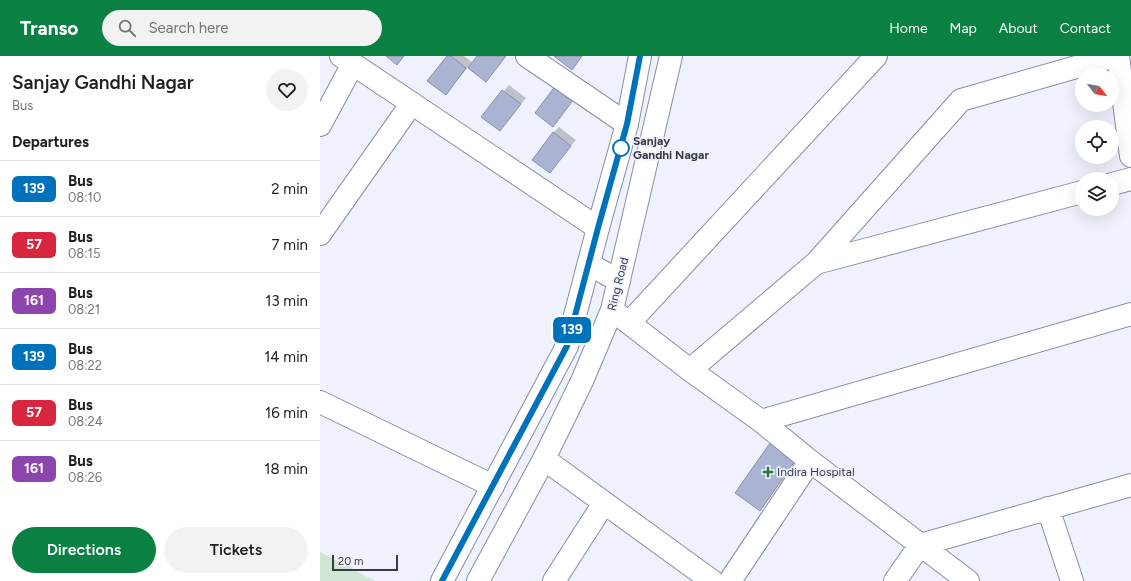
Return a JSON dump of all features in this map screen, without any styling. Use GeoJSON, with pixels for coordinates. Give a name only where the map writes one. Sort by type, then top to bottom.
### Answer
{"type":"FeatureCollection","features":[{"type":"Feature","properties":{"kind":"main road"},"geometry":{"type":"LineString","coordinates":[[527,56],[627,124]]}},
{"type":"Feature","properties":{"kind":"main road"},"geometry":{"type":"LineString","coordinates":[[442,581],[567,346],[627,124],[640,56]]}},
{"type":"Feature","properties":{"kind":"main road","name":"Ring Road"},"geometry":{"type":"LineString","coordinates":[[478,581],[544,459],[582,381],[612,310],[671,56]]}},
{"type":"Feature","properties":{"kind":"main road"},"geometry":{"type":"LineString","coordinates":[[629,323],[876,56]]}},
{"type":"Feature","properties":{"kind":"main road"},"geometry":{"type":"LineString","coordinates":[[690,370],[816,263],[961,100],[1116,56],[1131,156]]}},
{"type":"Feature","properties":{"kind":"main road"},"geometry":{"type":"LineString","coordinates":[[320,125],[347,60],[598,228]]}},
{"type":"Feature","properties":{"kind":"main road"},"geometry":{"type":"LineString","coordinates":[[320,234],[412,103]]}},
{"type":"Feature","properties":{"kind":"main road"},"geometry":{"type":"LineString","coordinates":[[1119,182],[1131,178]]}},
{"type":"Feature","properties":{"kind":"main road"},"geometry":{"type":"LineString","coordinates":[[816,263],[1075,194]]}},
{"type":"Feature","properties":{"kind":"main road"},"geometry":{"type":"LineString","coordinates":[[589,264],[619,281]]}},
{"type":"Feature","properties":{"kind":"main road"},"geometry":{"type":"LineString","coordinates":[[612,310],[690,370],[761,421],[810,461],[968,581]]}},
{"type":"Feature","properties":{"kind":"main road"},"geometry":{"type":"LineString","coordinates":[[761,421],[1131,314]]}},
{"type":"Feature","properties":{"kind":"main road"},"geometry":{"type":"LineString","coordinates":[[320,402],[493,486]]}},
{"type":"Feature","properties":{"kind":"main road"},"geometry":{"type":"LineString","coordinates":[[544,459],[712,581]]}},
{"type":"Feature","properties":{"kind":"main road"},"geometry":{"type":"LineString","coordinates":[[730,581],[810,461]]}},
{"type":"Feature","properties":{"kind":"main road"},"geometry":{"type":"LineString","coordinates":[[895,581],[920,545],[1131,485]]}},
{"type":"Feature","properties":{"kind":"main road"},"geometry":{"type":"LineString","coordinates":[[554,581],[604,502]]}},
{"type":"Feature","properties":{"kind":"main road"},"geometry":{"type":"LineString","coordinates":[[1048,508],[1072,581]]}},
{"type":"Feature","properties":{"kind":"green space"},"geometry":{"type":"Polygon","coordinates":[[[320,552],[375,581],[320,581],[320,552]]]}},
{"type":"Feature","properties":{"kind":"building"},"geometry":{"type":"Polygon","coordinates":[[[386,56],[404,56],[397,65],[386,56]]]}},
{"type":"Feature","properties":{"kind":"building"},"geometry":{"type":"Polygon","coordinates":[[[447,56],[451,56],[466,68],[446,95],[427,81],[447,56]]]}},
{"type":"Feature","properties":{"kind":"building"},"geometry":{"type":"Polygon","coordinates":[[[477,56],[506,56],[486,82],[468,68],[477,56]]]}},
{"type":"Feature","properties":{"kind":"building"},"geometry":{"type":"Polygon","coordinates":[[[554,56],[582,56],[572,70],[554,56]]]}},
{"type":"Feature","properties":{"kind":"building"},"geometry":{"type":"Polygon","coordinates":[[[556,85],[574,99],[553,127],[535,113],[556,85]]]}},
{"type":"Feature","properties":{"kind":"building"},"geometry":{"type":"Polygon","coordinates":[[[502,90],[521,104],[500,131],[481,117],[502,90]]]}},
{"type":"Feature","properties":{"kind":"building"},"geometry":{"type":"Polygon","coordinates":[[[553,132],[571,146],[550,173],[532,160],[553,132]]]}},
{"type":"Feature","properties":{"kind":"building"},"geometry":{"type":"Polygon","coordinates":[[[770,443],[795,461],[760,511],[735,493],[770,443]]]}},
{"type":"Feature","properties":{"kind":"bus line","name":"139"},"geometry":{"type":"LineString","coordinates":[[442,581],[567,346],[627,124],[640,56]]}},
{"type":"Feature","properties":{"kind":"place","name":"Sanjay Gandhi Nagar"},"geometry":{"type":"Point","coordinates":[621,148]}},
{"type":"Feature","properties":{"kind":"place","name":"Indira Hospital"},"geometry":{"type":"Point","coordinates":[768,472]}}]}
